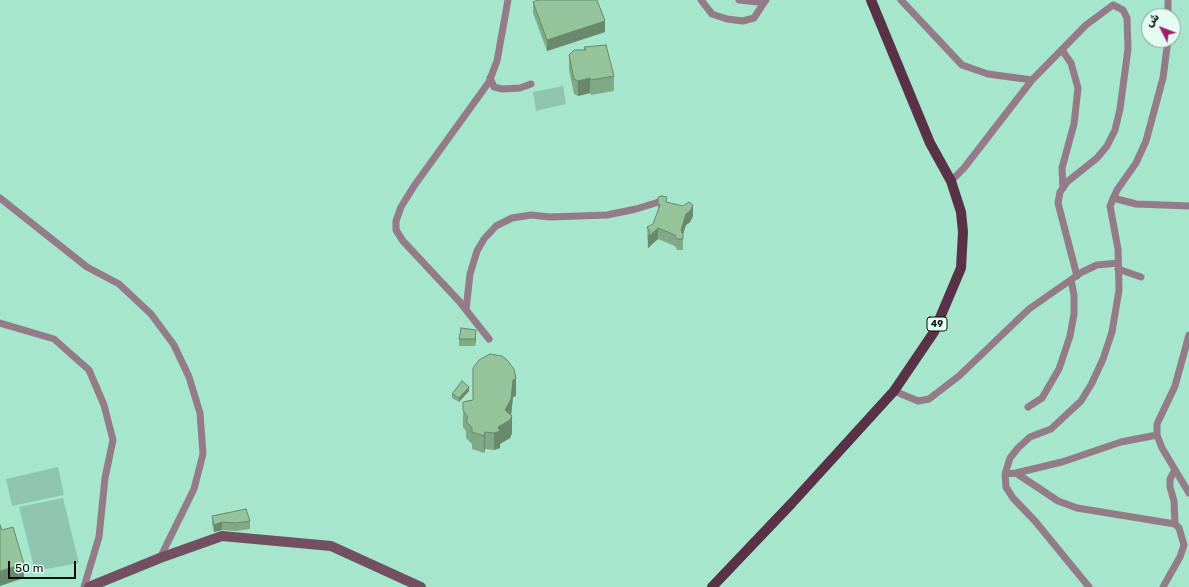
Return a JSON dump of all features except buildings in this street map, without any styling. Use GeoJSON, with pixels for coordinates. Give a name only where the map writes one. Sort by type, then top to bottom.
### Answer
{"type":"FeatureCollection","features":[{"type":"Feature","properties":{"kind":"main road","name":"49"},"geometry":{"type":"LineString","coordinates":[[712,587],[792,503],[894,391],[934,332],[961,268],[964,232],[961,212],[951,181],[930,143],[871,0]]}},
{"type":"Feature","properties":{"kind":"street"},"geometry":{"type":"LineString","coordinates":[[489,339],[466,310],[404,241],[396,230],[396,221],[401,207],[414,186],[490,78],[497,61],[508,0]]}},
{"type":"Feature","properties":{"kind":"street"},"geometry":{"type":"LineString","coordinates":[[701,0],[712,14],[727,19],[743,21],[754,18],[766,0]]}},
{"type":"Feature","properties":{"kind":"street"},"geometry":{"type":"LineString","coordinates":[[739,0],[758,2],[766,0]]}},
{"type":"Feature","properties":{"kind":"street"},"geometry":{"type":"LineString","coordinates":[[901,0],[962,65],[988,74],[1032,80]]}},
{"type":"Feature","properties":{"kind":"street"},"geometry":{"type":"LineString","coordinates":[[951,181],[964,168],[1032,80],[1086,25],[1113,5],[1123,10],[1127,18],[1128,49],[1120,109],[1115,130],[1097,158],[1063,188],[1060,192],[1058,203],[1077,276]]}},
{"type":"Feature","properties":{"kind":"street"},"geometry":{"type":"LineString","coordinates":[[1089,587],[1035,521],[1013,498],[1006,486],[1005,474],[1010,458],[1018,448],[1030,437],[1050,429],[1081,401],[1092,383],[1103,359],[1112,332],[1119,290],[1117,243],[1110,206],[1113,198],[1136,163],[1146,141],[1163,78],[1167,48]]}},
{"type":"Feature","properties":{"kind":"street"},"geometry":{"type":"LineString","coordinates":[[1062,50],[1071,63],[1078,88],[1074,124],[1062,168],[1063,188]]}},
{"type":"Feature","properties":{"kind":"street"},"geometry":{"type":"LineString","coordinates":[[490,78],[494,87],[502,89],[520,88],[531,84]]}},
{"type":"Feature","properties":{"kind":"street"},"geometry":{"type":"LineString","coordinates":[[0,198],[86,267],[120,284],[151,314],[174,345],[189,377],[200,413],[203,454],[194,489],[160,558]]}},
{"type":"Feature","properties":{"kind":"street"},"geometry":{"type":"LineString","coordinates":[[1113,198],[1136,204],[1189,206]]}},
{"type":"Feature","properties":{"kind":"street"},"geometry":{"type":"LineString","coordinates":[[466,310],[470,274],[477,251],[484,239],[496,226],[512,218],[531,215],[550,217],[607,215],[636,210],[662,201]]}},
{"type":"Feature","properties":{"kind":"street"},"geometry":{"type":"LineString","coordinates":[[894,391],[918,401],[929,399],[958,376],[1029,310],[1077,276],[1098,265],[1118,266],[1141,277]]}},
{"type":"Feature","properties":{"kind":"street"},"geometry":{"type":"LineString","coordinates":[[1028,407],[1042,398],[1059,369],[1070,336],[1074,314],[1074,294],[1071,280]]}},
{"type":"Feature","properties":{"kind":"street"},"geometry":{"type":"LineString","coordinates":[[0,322],[54,339],[89,370],[104,405],[113,440],[105,478],[99,537],[84,587]]}},
{"type":"Feature","properties":{"kind":"street"},"geometry":{"type":"LineString","coordinates":[[1189,335],[1174,386],[1157,424],[1157,435],[1189,494]]}},
{"type":"Feature","properties":{"kind":"street"},"geometry":{"type":"LineString","coordinates":[[1005,474],[1016,473],[1062,462],[1121,442],[1157,435]]}},
{"type":"Feature","properties":{"kind":"street"},"geometry":{"type":"LineString","coordinates":[[1175,470],[1170,479],[1170,487],[1174,501],[1175,524]]}},
{"type":"Feature","properties":{"kind":"street"},"geometry":{"type":"LineString","coordinates":[[1016,473],[1058,501],[1077,508],[1175,524],[1179,528],[1184,546],[1180,557],[1163,587]]}},
{"type":"Feature","properties":{"kind":"street"},"geometry":{"type":"LineString","coordinates":[[89,587],[160,558],[222,536],[331,546],[421,587]]}},
{"type":"Feature","properties":{"kind":"green space"},"geometry":{"type":"Polygon","coordinates":[[[563,86],[566,104],[536,111],[533,92],[563,86]]]}},
{"type":"Feature","properties":{"kind":"green space"},"geometry":{"type":"Polygon","coordinates":[[[58,467],[64,495],[12,506],[6,479],[58,467]]]}},
{"type":"Feature","properties":{"kind":"green space"},"geometry":{"type":"Polygon","coordinates":[[[63,498],[79,563],[35,571],[19,507],[63,498]]]}}]}
